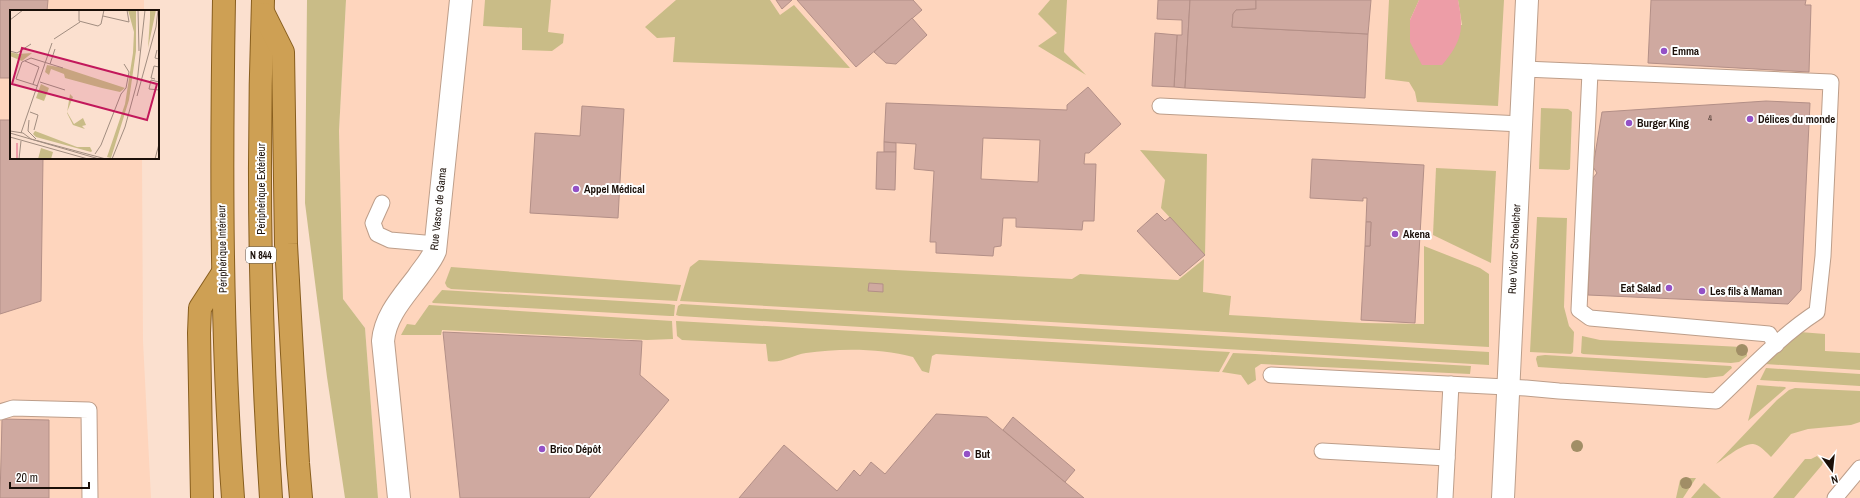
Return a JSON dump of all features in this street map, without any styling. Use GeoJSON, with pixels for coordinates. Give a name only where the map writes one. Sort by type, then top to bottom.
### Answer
{"type":"FeatureCollection","features":[{"type":"Feature","properties":{"kind":"highway","name":"Périphérique Intérieur"},"geometry":{"type":"LineString","coordinates":[[224,0],[221,172],[222,274],[232,498]]}},
{"type":"Feature","properties":{"kind":"highway"},"geometry":{"type":"LineString","coordinates":[[263,6],[283,52],[286,244],[301,498]]}},
{"type":"Feature","properties":{"kind":"highway","name":"Périphérique Extérieur"},"geometry":{"type":"LineString","coordinates":[[263,6],[260,197],[264,357],[271,498]]}},
{"type":"Feature","properties":{"kind":"highway"},"geometry":{"type":"LineString","coordinates":[[202,498],[198,333],[200,308],[222,274]]}},
{"type":"Feature","properties":{"kind":"street","name":"Rue Vasco de Gama"},"geometry":{"type":"LineString","coordinates":[[399,498],[383,342],[384,330],[391,314],[433,257],[436,244],[460,0]]}},
{"type":"Feature","properties":{"kind":"street","name":"Rue Victor Schoelcher"},"geometry":{"type":"LineString","coordinates":[[1503,498],[1527,0]]}},
{"type":"Feature","properties":{"kind":"lane"},"geometry":{"type":"LineString","coordinates":[[1271,375],[1509,387],[1716,401],[1776,345],[1806,319],[1817,312],[1824,256],[1831,82],[1524,69]]}},
{"type":"Feature","properties":{"kind":"lane"},"geometry":{"type":"LineString","coordinates":[[1590,72],[1579,310],[1590,318],[1769,334],[1776,345]]}},
{"type":"Feature","properties":{"kind":"lane"},"geometry":{"type":"LineString","coordinates":[[1160,106],[1521,124]]}},
{"type":"Feature","properties":{"kind":"lane"},"geometry":{"type":"LineString","coordinates":[[382,203],[373,223],[377,234],[386,239],[402,242],[436,244]]}},
{"type":"Feature","properties":{"kind":"lane"},"geometry":{"type":"LineString","coordinates":[[1445,498],[1452,384]]}},
{"type":"Feature","properties":{"kind":"lane"},"geometry":{"type":"LineString","coordinates":[[0,412],[13,408],[89,410],[90,498]]}},
{"type":"Feature","properties":{"kind":"lane"},"geometry":{"type":"LineString","coordinates":[[1322,451],[1447,458]]}},
{"type":"Feature","properties":{"kind":"lane"},"geometry":{"type":"LineString","coordinates":[[1834,498],[1860,468]]}},
{"type":"Feature","properties":{"kind":"shaded area"},"geometry":{"type":"Polygon","coordinates":[[[0,0],[144,0],[144,10],[10,10],[10,159],[142,159],[143,341],[151,498],[0,498],[0,0]]]}},
{"type":"Feature","properties":{"kind":"shaded area"},"geometry":{"type":"Polygon","coordinates":[[[307,0],[346,0],[339,131],[343,299],[365,328],[378,498],[345,498],[327,377],[305,203],[307,0]]]}},
{"type":"Feature","properties":{"kind":"shaded area"},"geometry":{"type":"Polygon","coordinates":[[[346,0],[1860,0],[1860,498],[378,498],[365,328],[343,299],[339,131],[346,0]]]}},
{"type":"Feature","properties":{"kind":"shaded area"},"geometry":{"type":"Polygon","coordinates":[[[485,0],[551,0],[548,32],[564,34],[563,43],[552,51],[522,50],[522,28],[483,26],[485,0]]]}},
{"type":"Feature","properties":{"kind":"shaded area"},"geometry":{"type":"Polygon","coordinates":[[[676,0],[770,0],[780,15],[794,5],[850,68],[673,62],[675,37],[657,38],[645,27],[676,0]]]}},
{"type":"Feature","properties":{"kind":"shaded area"},"geometry":{"type":"Polygon","coordinates":[[[1050,0],[1067,0],[1064,52],[1086,75],[1038,46],[1057,33],[1038,14],[1050,0]]]}},
{"type":"Feature","properties":{"kind":"shaded area"},"geometry":{"type":"Polygon","coordinates":[[[1389,0],[1419,0],[1410,20],[1462,25],[1458,0],[1504,0],[1498,106],[1417,102],[1415,92],[1409,82],[1385,79],[1389,0]]]}},
{"type":"Feature","properties":{"kind":"shaded area"},"geometry":{"type":"Polygon","coordinates":[[[1419,0],[1458,0],[1461,19],[1460,35],[1454,49],[1442,65],[1422,65],[1410,42],[1410,20],[1419,0]]]}},
{"type":"Feature","properties":{"kind":"shaded area"},"geometry":{"type":"Polygon","coordinates":[[[1541,108],[1568,109],[1572,112],[1570,169],[1568,170],[1539,169],[1541,108]]]}},
{"type":"Feature","properties":{"kind":"shaded area"},"geometry":{"type":"Polygon","coordinates":[[[1140,150],[1207,154],[1205,255],[1161,208],[1165,180],[1140,150]]]}},
{"type":"Feature","properties":{"kind":"shaded area"},"geometry":{"type":"Polygon","coordinates":[[[1436,168],[1496,171],[1491,263],[1433,235],[1436,168]]]}},
{"type":"Feature","properties":{"kind":"shaded area"},"geometry":{"type":"Polygon","coordinates":[[[1537,217],[1567,218],[1564,307],[1569,326],[1574,332],[1573,352],[1571,354],[1530,352],[1537,217]]]}},
{"type":"Feature","properties":{"kind":"shaded area"},"geometry":{"type":"Polygon","coordinates":[[[1424,246],[1480,268],[1489,274],[1489,347],[680,301],[690,267],[699,260],[1072,279],[1080,274],[1178,280],[1204,259],[1203,292],[1231,296],[1229,315],[1363,323],[1424,324],[1424,246]]]}},
{"type":"Feature","properties":{"kind":"shaded area"},"geometry":{"type":"Polygon","coordinates":[[[451,267],[681,285],[677,301],[451,289],[447,287],[445,283],[451,267]]]}},
{"type":"Feature","properties":{"kind":"shaded area"},"geometry":{"type":"Polygon","coordinates":[[[442,290],[675,305],[674,316],[670,316],[433,303],[432,302],[442,290]]]}},
{"type":"Feature","properties":{"kind":"shaded area"},"geometry":{"type":"Polygon","coordinates":[[[681,304],[1489,352],[1489,365],[679,316],[676,315],[678,306],[681,304]]]}},
{"type":"Feature","properties":{"kind":"shaded area"},"geometry":{"type":"Polygon","coordinates":[[[429,305],[672,321],[673,339],[647,340],[442,330],[441,335],[401,335],[407,324],[415,325],[429,305]]]}},
{"type":"Feature","properties":{"kind":"shaded area"},"geometry":{"type":"Polygon","coordinates":[[[676,321],[1230,352],[1219,372],[936,354],[932,356],[929,373],[922,371],[913,357],[874,350],[818,351],[773,362],[768,361],[766,344],[682,340],[677,336],[676,321]]]}},
{"type":"Feature","properties":{"kind":"shaded area"},"geometry":{"type":"Polygon","coordinates":[[[1800,332],[1825,334],[1825,351],[1860,353],[1860,370],[1765,364],[1796,334],[1800,332]]]}},
{"type":"Feature","properties":{"kind":"shaded area"},"geometry":{"type":"Polygon","coordinates":[[[1582,336],[1600,340],[1742,347],[1747,350],[1747,356],[1739,362],[1731,363],[1583,354],[1581,353],[1582,336]]]}},
{"type":"Feature","properties":{"kind":"shaded area"},"geometry":{"type":"Polygon","coordinates":[[[1233,353],[1471,366],[1470,374],[1261,364],[1255,368],[1256,380],[1248,385],[1241,375],[1222,372],[1233,353]]]}},
{"type":"Feature","properties":{"kind":"shaded area"},"geometry":{"type":"Polygon","coordinates":[[[1545,355],[1731,366],[1732,368],[1723,376],[1706,378],[1538,367],[1536,359],[1537,356],[1545,355]]]}},
{"type":"Feature","properties":{"kind":"shaded area"},"geometry":{"type":"Polygon","coordinates":[[[1766,368],[1860,374],[1860,386],[1760,380],[1766,368]]]}},
{"type":"Feature","properties":{"kind":"shaded area"},"geometry":{"type":"Polygon","coordinates":[[[1757,385],[1786,388],[1748,421],[1757,385]]]}},
{"type":"Feature","properties":{"kind":"shaded area"},"geometry":{"type":"Polygon","coordinates":[[[1795,388],[1860,391],[1860,422],[1851,425],[1808,429],[1791,434],[1771,457],[1758,445],[1749,444],[1716,464],[1777,400],[1789,390],[1795,388]]]}},
{"type":"Feature","properties":{"kind":"shaded area"},"geometry":{"type":"Polygon","coordinates":[[[1817,456],[1823,462],[1822,465],[1794,498],[1773,498],[1805,459],[1811,459],[1817,456]]]}},
{"type":"Feature","properties":{"kind":"shaded area"},"geometry":{"type":"Polygon","coordinates":[[[1683,478],[1696,478],[1683,498],[1676,498],[1680,480],[1683,478]]]}},
{"type":"Feature","properties":{"kind":"shaded area"},"geometry":{"type":"Polygon","coordinates":[[[1704,483],[1721,498],[1691,498],[1704,483]]]}},
{"type":"Feature","properties":{"kind":"building"},"geometry":{"type":"Polygon","coordinates":[[[0,0],[48,0],[47,10],[10,10],[10,78],[0,78],[0,0]]]}},
{"type":"Feature","properties":{"kind":"building"},"geometry":{"type":"Polygon","coordinates":[[[776,0],[792,0],[782,9],[776,0]]]}},
{"type":"Feature","properties":{"kind":"building"},"geometry":{"type":"Polygon","coordinates":[[[797,0],[913,0],[922,10],[856,67],[797,0]]]}},
{"type":"Feature","properties":{"kind":"building"},"geometry":{"type":"Polygon","coordinates":[[[1158,0],[1190,0],[1185,88],[1174,87],[1177,35],[1182,35],[1182,20],[1157,19],[1158,0]]]}},
{"type":"Feature","properties":{"kind":"building"},"geometry":{"type":"Polygon","coordinates":[[[1190,0],[1256,0],[1256,9],[1236,10],[1233,14],[1232,27],[1368,34],[1365,98],[1185,88],[1190,0]]]}},
{"type":"Feature","properties":{"kind":"building"},"geometry":{"type":"Polygon","coordinates":[[[1256,0],[1371,0],[1368,34],[1232,27],[1233,14],[1236,10],[1256,9],[1256,0]]]}},
{"type":"Feature","properties":{"kind":"building"},"geometry":{"type":"Polygon","coordinates":[[[1651,0],[1806,0],[1805,5],[1811,5],[1809,72],[1648,63],[1651,0]]]}},
{"type":"Feature","properties":{"kind":"building"},"geometry":{"type":"Polygon","coordinates":[[[912,18],[927,35],[896,64],[886,63],[874,52],[912,18]]]}},
{"type":"Feature","properties":{"kind":"building"},"geometry":{"type":"Polygon","coordinates":[[[1155,33],[1177,35],[1174,87],[1152,86],[1155,33]]]}},
{"type":"Feature","properties":{"kind":"building"},"geometry":{"type":"Polygon","coordinates":[[[1088,87],[1121,124],[1089,153],[1085,153],[1084,164],[1096,164],[1094,221],[1083,221],[1082,230],[1016,227],[1016,218],[1003,218],[1001,246],[994,247],[993,256],[936,253],[936,242],[930,242],[934,171],[914,169],[916,144],[884,142],[886,103],[1067,110],[1067,105],[1088,87]],[[983,138],[981,179],[1038,182],[1040,140],[983,138]]]}},
{"type":"Feature","properties":{"kind":"building"},"geometry":{"type":"Polygon","coordinates":[[[1766,101],[1810,103],[1801,290],[1788,304],[1588,295],[1593,178],[1597,173],[1593,167],[1602,112],[1766,101]]]}},
{"type":"Feature","properties":{"kind":"building"},"geometry":{"type":"Polygon","coordinates":[[[582,106],[624,109],[618,218],[530,213],[535,133],[580,136],[582,106]]]}},
{"type":"Feature","properties":{"kind":"building"},"geometry":{"type":"Polygon","coordinates":[[[0,120],[10,120],[10,159],[43,159],[41,301],[0,314],[0,120]]]}},
{"type":"Feature","properties":{"kind":"building"},"geometry":{"type":"Polygon","coordinates":[[[884,142],[896,143],[896,152],[884,152],[884,142]]]}},
{"type":"Feature","properties":{"kind":"building"},"geometry":{"type":"Polygon","coordinates":[[[877,152],[896,152],[895,190],[876,189],[877,152]]]}},
{"type":"Feature","properties":{"kind":"building","name":"Akena"},"geometry":{"type":"Polygon","coordinates":[[[1312,159],[1424,165],[1415,323],[1361,320],[1365,246],[1370,246],[1371,222],[1366,222],[1367,198],[1363,198],[1363,201],[1310,198],[1312,159]]]}},
{"type":"Feature","properties":{"kind":"building"},"geometry":{"type":"Polygon","coordinates":[[[1157,213],[1165,221],[1170,217],[1205,255],[1180,276],[1137,231],[1157,213]]]}},
{"type":"Feature","properties":{"kind":"building"},"geometry":{"type":"Polygon","coordinates":[[[1366,222],[1371,222],[1370,246],[1365,246],[1366,222]]]}},
{"type":"Feature","properties":{"kind":"building"},"geometry":{"type":"Polygon","coordinates":[[[869,283],[883,284],[883,292],[868,291],[869,283]]]}},
{"type":"Feature","properties":{"kind":"building","name":"Brico Dépôt"},"geometry":{"type":"Polygon","coordinates":[[[443,332],[642,341],[640,375],[669,400],[589,498],[460,498],[443,332]]]}},
{"type":"Feature","properties":{"kind":"building","name":"But"},"geometry":{"type":"Polygon","coordinates":[[[936,414],[987,417],[1084,498],[739,498],[784,445],[837,491],[854,470],[860,476],[871,462],[885,474],[936,414]]]}},
{"type":"Feature","properties":{"kind":"building"},"geometry":{"type":"Polygon","coordinates":[[[1013,417],[1075,470],[1065,482],[1003,430],[1013,417]]]}},
{"type":"Feature","properties":{"kind":"building"},"geometry":{"type":"Polygon","coordinates":[[[2,419],[49,420],[49,498],[0,498],[2,419]]]}},
{"type":"Feature","properties":{"kind":"place","name":"Emma"},"geometry":{"type":"Point","coordinates":[1664,51]}},
{"type":"Feature","properties":{"kind":"place","name":"Délices du monde"},"geometry":{"type":"Point","coordinates":[1750,119]}},
{"type":"Feature","properties":{"kind":"place","name":"Burger King"},"geometry":{"type":"Point","coordinates":[1629,123]}},
{"type":"Feature","properties":{"kind":"place","name":"Appel Médical"},"geometry":{"type":"Point","coordinates":[576,189]}},
{"type":"Feature","properties":{"kind":"place","name":"Akena"},"geometry":{"type":"Point","coordinates":[1395,234]}},
{"type":"Feature","properties":{"kind":"place","name":"Eat Salad"},"geometry":{"type":"Point","coordinates":[1669,288]}},
{"type":"Feature","properties":{"kind":"place","name":"Les fils à Maman"},"geometry":{"type":"Point","coordinates":[1702,291]}},
{"type":"Feature","properties":{"kind":"place","name":"Brico Dépôt"},"geometry":{"type":"Point","coordinates":[542,449]}},
{"type":"Feature","properties":{"kind":"place","name":"But"},"geometry":{"type":"Point","coordinates":[967,454]}}]}
